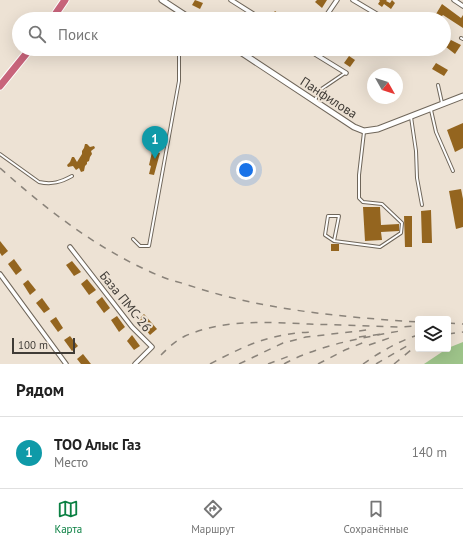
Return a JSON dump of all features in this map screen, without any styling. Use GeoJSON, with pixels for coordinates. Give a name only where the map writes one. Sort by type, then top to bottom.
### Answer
{"type":"FeatureCollection","features":[{"type":"Feature","properties":{"kind":"highway"},"geometry":{"type":"LineString","coordinates":[[57,12],[65,0]]}},
{"type":"Feature","properties":{"kind":"highway"},"geometry":{"type":"LineString","coordinates":[[0,86],[24,56]]}},
{"type":"Feature","properties":{"kind":"street"},"geometry":{"type":"LineString","coordinates":[[162,0],[180,12]]}},
{"type":"Feature","properties":{"kind":"street"},"geometry":{"type":"LineString","coordinates":[[232,0],[250,12]]}},
{"type":"Feature","properties":{"kind":"street"},"geometry":{"type":"LineString","coordinates":[[329,12],[337,0]]}},
{"type":"Feature","properties":{"kind":"street"},"geometry":{"type":"LineString","coordinates":[[353,0],[373,12]]}},
{"type":"Feature","properties":{"kind":"street"},"geometry":{"type":"LineString","coordinates":[[454,0],[463,6]]}},
{"type":"Feature","properties":{"kind":"street","name":"Панфилова"},"geometry":{"type":"LineString","coordinates":[[246,56],[354,127],[364,131],[378,129],[463,96]]}},
{"type":"Feature","properties":{"kind":"street"},"geometry":{"type":"LineString","coordinates":[[318,56],[346,73]]}},
{"type":"Feature","properties":{"kind":"street","name":"База ПМС-26"},"geometry":{"type":"LineString","coordinates":[[70,247],[132,327],[152,347],[135,364]]}},
{"type":"Feature","properties":{"kind":"street"},"geometry":{"type":"LineString","coordinates":[[0,274],[66,364]]}},
{"type":"Feature","properties":{"kind":"lane"},"geometry":{"type":"LineString","coordinates":[[133,239],[140,246],[149,246],[179,80],[179,56]]}},
{"type":"Feature","properties":{"kind":"lane"},"geometry":{"type":"LineString","coordinates":[[314,101],[320,90],[346,73]]}},
{"type":"Feature","properties":{"kind":"lane"},"geometry":{"type":"LineString","coordinates":[[438,86],[442,104]]}},
{"type":"Feature","properties":{"kind":"lane"},"geometry":{"type":"LineString","coordinates":[[430,109],[436,132],[453,171]]}},
{"type":"Feature","properties":{"kind":"lane"},"geometry":{"type":"LineString","coordinates":[[411,116],[416,151],[416,178],[422,205]]}},
{"type":"Feature","properties":{"kind":"lane"},"geometry":{"type":"LineString","coordinates":[[334,241],[339,216],[328,216],[325,234],[334,241],[380,247],[401,233],[402,223],[382,204],[363,202],[359,198],[359,175],[364,131]]}},
{"type":"Feature","properties":{"kind":"lane"},"geometry":{"type":"LineString","coordinates":[[0,154],[39,182],[46,184],[59,183],[72,176]]}},
{"type":"Feature","properties":{"kind":"green space"},"geometry":{"type":"Polygon","coordinates":[[[463,342],[463,364],[424,364],[442,352],[451,352],[451,347],[463,342]]]}},
{"type":"Feature","properties":{"kind":"building"},"geometry":{"type":"Polygon","coordinates":[[[195,0],[203,3],[200,9],[192,5],[195,0]]]}},
{"type":"Feature","properties":{"kind":"building"},"geometry":{"type":"Polygon","coordinates":[[[317,0],[327,0],[322,8],[315,2],[317,0]]]}},
{"type":"Feature","properties":{"kind":"building"},"geometry":{"type":"Polygon","coordinates":[[[379,0],[387,0],[386,1],[390,3],[392,0],[395,3],[391,9],[384,4],[382,7],[378,4],[380,1],[379,0]]]}},
{"type":"Feature","properties":{"kind":"building"},"geometry":{"type":"Polygon","coordinates":[[[442,4],[461,18],[463,15],[463,28],[451,20],[451,12],[437,12],[442,4]]]}},
{"type":"Feature","properties":{"kind":"building"},"geometry":{"type":"Polygon","coordinates":[[[451,40],[461,45],[455,54],[451,51],[451,40]]]}},
{"type":"Feature","properties":{"kind":"building"},"geometry":{"type":"Polygon","coordinates":[[[349,56],[355,60],[350,67],[344,63],[349,56]]]}},
{"type":"Feature","properties":{"kind":"building"},"geometry":{"type":"Polygon","coordinates":[[[436,63],[448,70],[444,76],[432,69],[436,63]]]}},
{"type":"Feature","properties":{"kind":"building"},"geometry":{"type":"Polygon","coordinates":[[[463,123],[463,148],[455,152],[447,130],[463,123]]]}},
{"type":"Feature","properties":{"kind":"building"},"geometry":{"type":"Polygon","coordinates":[[[85,144],[90,147],[94,146],[95,148],[91,151],[92,154],[85,166],[84,171],[81,172],[79,168],[76,170],[73,166],[68,167],[67,165],[72,157],[74,157],[77,162],[82,154],[85,144]]]}},
{"type":"Feature","properties":{"kind":"building"},"geometry":{"type":"Polygon","coordinates":[[[152,152],[160,153],[154,175],[149,174],[151,166],[149,165],[152,152]]]}},
{"type":"Feature","properties":{"kind":"building"},"geometry":{"type":"Polygon","coordinates":[[[461,189],[463,199],[463,227],[456,229],[449,191],[461,189]]]}},
{"type":"Feature","properties":{"kind":"building"},"geometry":{"type":"Polygon","coordinates":[[[363,207],[380,207],[381,225],[399,224],[399,231],[381,232],[382,240],[365,241],[363,207]]]}},
{"type":"Feature","properties":{"kind":"building"},"geometry":{"type":"Polygon","coordinates":[[[431,210],[432,243],[422,243],[421,211],[431,210]]]}},
{"type":"Feature","properties":{"kind":"building"},"geometry":{"type":"Polygon","coordinates":[[[404,216],[412,216],[412,247],[405,247],[404,216]]]}},
{"type":"Feature","properties":{"kind":"building"},"geometry":{"type":"Polygon","coordinates":[[[0,241],[8,251],[2,256],[0,253],[0,241]]]}},
{"type":"Feature","properties":{"kind":"building"},"geometry":{"type":"Polygon","coordinates":[[[331,244],[339,244],[339,251],[331,251],[331,244]]]}},
{"type":"Feature","properties":{"kind":"building"},"geometry":{"type":"Polygon","coordinates":[[[14,259],[22,270],[16,275],[8,264],[14,259]]]}},
{"type":"Feature","properties":{"kind":"building"},"geometry":{"type":"Polygon","coordinates":[[[72,261],[81,272],[74,276],[66,265],[72,261]]]}},
{"type":"Feature","properties":{"kind":"building"},"geometry":{"type":"Polygon","coordinates":[[[87,279],[96,290],[89,295],[81,284],[87,279]]]}},
{"type":"Feature","properties":{"kind":"building"},"geometry":{"type":"Polygon","coordinates":[[[28,280],[36,290],[30,295],[23,284],[28,280]]]}},
{"type":"Feature","properties":{"kind":"building"},"geometry":{"type":"Polygon","coordinates":[[[102,297],[110,308],[104,313],[96,302],[102,297]]]}},
{"type":"Feature","properties":{"kind":"building"},"geometry":{"type":"Polygon","coordinates":[[[42,298],[50,309],[44,313],[36,303],[42,298]]]}},
{"type":"Feature","properties":{"kind":"building"},"geometry":{"type":"Polygon","coordinates":[[[144,314],[157,329],[150,335],[138,320],[144,314]]]}},
{"type":"Feature","properties":{"kind":"building"},"geometry":{"type":"Polygon","coordinates":[[[117,316],[125,327],[119,332],[111,320],[117,316]]]}},
{"type":"Feature","properties":{"kind":"building"},"geometry":{"type":"Polygon","coordinates":[[[56,317],[63,328],[58,332],[50,321],[56,317]]]}},
{"type":"Feature","properties":{"kind":"building"},"geometry":{"type":"Polygon","coordinates":[[[132,335],[140,346],[134,350],[127,341],[132,335]]]}},
{"type":"Feature","properties":{"kind":"building"},"geometry":{"type":"Polygon","coordinates":[[[70,336],[78,346],[72,351],[64,340],[70,336]]]}},
{"type":"Feature","properties":{"kind":"building"},"geometry":{"type":"Polygon","coordinates":[[[83,354],[91,364],[81,364],[77,359],[83,354]]]}},
{"type":"Feature","properties":{"kind":"railway"},"geometry":{"type":"LineString","coordinates":[[0,168],[37,200],[76,229],[116,255],[163,277],[216,294],[244,301],[331,315],[415,322]]}},
{"type":"Feature","properties":{"kind":"railway"},"geometry":{"type":"LineString","coordinates":[[161,355],[175,342],[185,336],[230,324],[262,322],[401,327],[415,326]]}},
{"type":"Feature","properties":{"kind":"railway"},"geometry":{"type":"LineString","coordinates":[[451,323],[463,324]]}},
{"type":"Feature","properties":{"kind":"railway"},"geometry":{"type":"LineString","coordinates":[[239,364],[283,343],[306,337],[367,330]]}},
{"type":"Feature","properties":{"kind":"railway"},"geometry":{"type":"LineString","coordinates":[[284,364],[297,357],[326,347],[400,331]]}},
{"type":"Feature","properties":{"kind":"railway"},"geometry":{"type":"LineString","coordinates":[[210,364],[259,341],[285,335],[314,332]]}},
{"type":"Feature","properties":{"kind":"railway"},"geometry":{"type":"LineString","coordinates":[[451,334],[463,332]]}},
{"type":"Feature","properties":{"kind":"railway"},"geometry":{"type":"LineString","coordinates":[[359,337],[382,334]]}},
{"type":"Feature","properties":{"kind":"railway"},"geometry":{"type":"LineString","coordinates":[[369,345],[395,336]]}},
{"type":"Feature","properties":{"kind":"railway"},"geometry":{"type":"LineString","coordinates":[[363,364],[390,347],[415,336]]}},
{"type":"Feature","properties":{"kind":"railway"},"geometry":{"type":"LineString","coordinates":[[318,364],[345,350],[367,341]]}},
{"type":"Feature","properties":{"kind":"railway"},"geometry":{"type":"LineString","coordinates":[[376,364],[412,343]]}},
{"type":"Feature","properties":{"kind":"railway"},"geometry":{"type":"LineString","coordinates":[[394,364],[415,348]]}},
{"type":"Feature","properties":{"kind":"railway"},"geometry":{"type":"LineString","coordinates":[[268,364],[292,355]]}},
{"type":"Feature","properties":{"kind":"place","name":"ТОО Алыс Газ"},"geometry":{"type":"Point","coordinates":[155,159]}}]}
